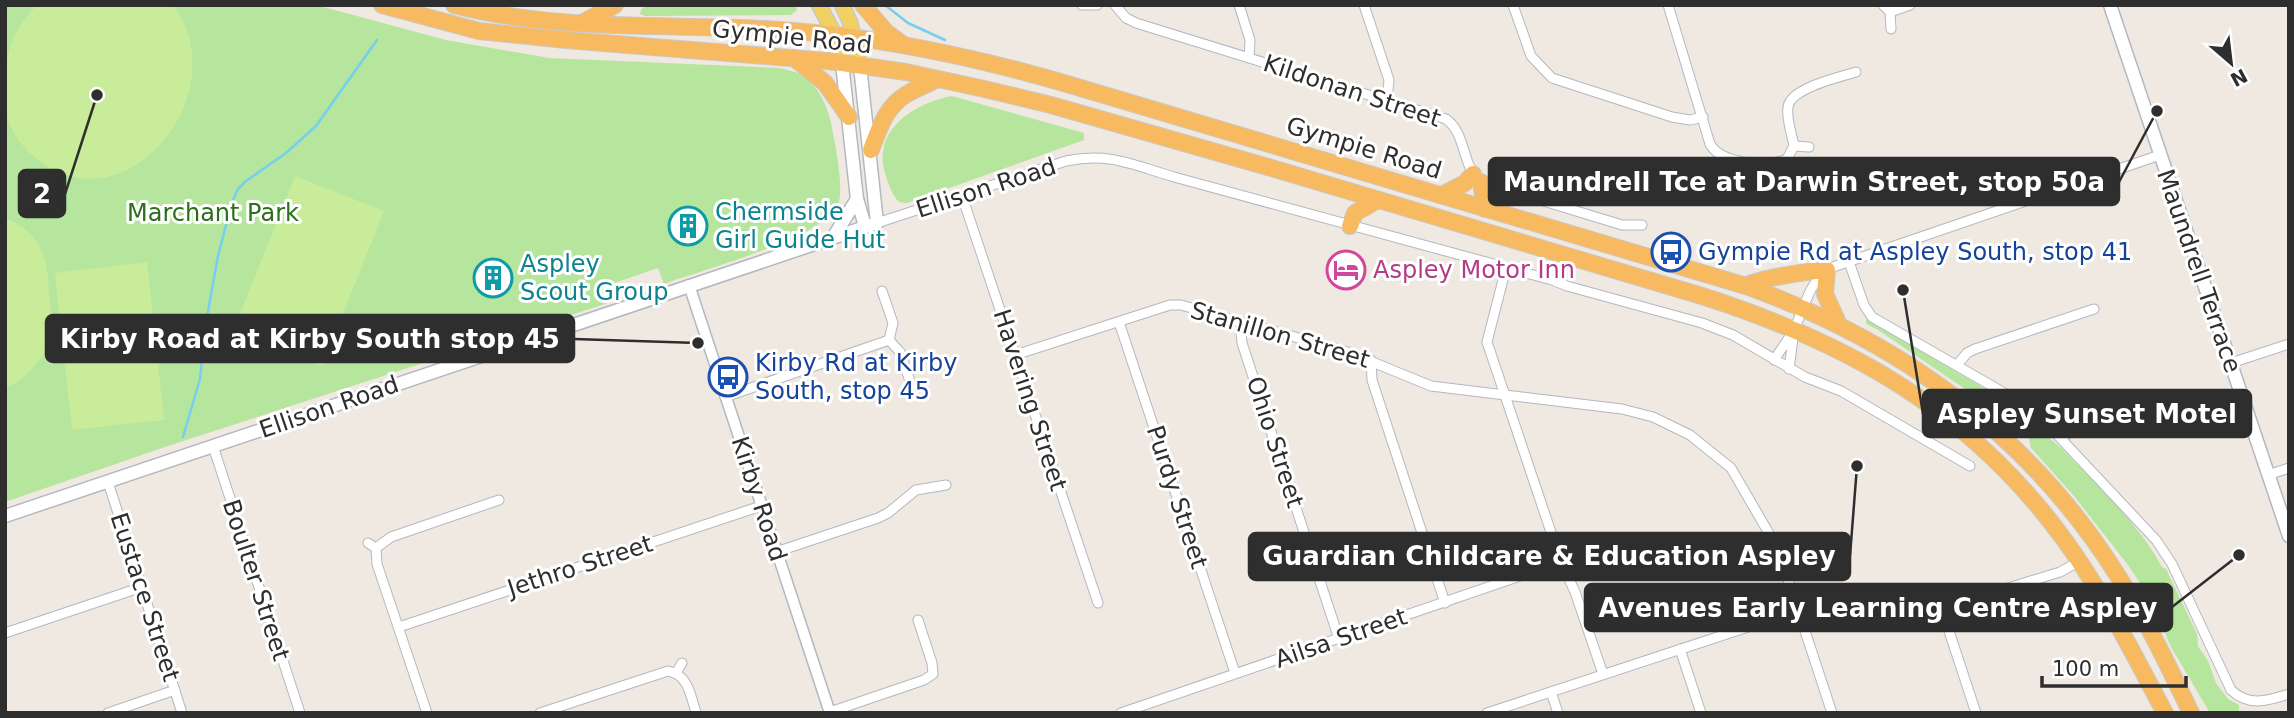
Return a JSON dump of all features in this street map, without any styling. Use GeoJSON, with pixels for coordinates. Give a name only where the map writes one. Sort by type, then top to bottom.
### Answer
{"type":"FeatureCollection","features":[{"type":"Feature","properties":{"kind":"highway","name":"Gympie Road"},"geometry":{"type":"LineString","coordinates":[[382,5],[479,31],[842,63],[937,79],[1051,105],[1752,312],[1836,348],[1883,373],[1963,431],[2005,470],[2038,506],[2080,561],[2165,713]]}},
{"type":"Feature","properties":{"kind":"highway","name":"Gympie Road"},"geometry":{"type":"LineString","coordinates":[[454,5],[486,14],[584,22],[768,29],[835,35],[980,60],[1746,286],[1802,308],[1882,347],[1934,382],[2015,449],[2057,493],[2098,546],[2137,608],[2191,713]]}},
{"type":"Feature","properties":{"kind":"highway"},"geometry":{"type":"LineString","coordinates":[[584,22],[615,5]]}},
{"type":"Feature","properties":{"kind":"highway"},"geometry":{"type":"LineString","coordinates":[[863,5],[886,32],[903,45]]}},
{"type":"Feature","properties":{"kind":"highway"},"geometry":{"type":"LineString","coordinates":[[794,58],[825,83],[849,117]]}},
{"type":"Feature","properties":{"kind":"highway"},"geometry":{"type":"LineString","coordinates":[[871,150],[883,120],[893,105],[907,94],[937,79]]}},
{"type":"Feature","properties":{"kind":"highway"},"geometry":{"type":"LineString","coordinates":[[1443,195],[1477,178],[1485,209]]}},
{"type":"Feature","properties":{"kind":"highway"},"geometry":{"type":"LineString","coordinates":[[1350,226],[1355,213],[1378,200]]}},
{"type":"Feature","properties":{"kind":"highway"},"geometry":{"type":"LineString","coordinates":[[1746,286],[1755,281],[1804,271],[1828,270],[1825,294],[1839,324]]}},
{"type":"Feature","properties":{"kind":"highway"},"geometry":{"type":"LineString","coordinates":[[2115,621],[2137,608]]}},
{"type":"Feature","properties":{"kind":"main road"},"geometry":{"type":"LineString","coordinates":[[819,5],[835,35],[842,63],[857,199],[871,225]]}},
{"type":"Feature","properties":{"kind":"main road"},"geometry":{"type":"LineString","coordinates":[[842,5],[854,37],[860,66],[871,150],[871,225]]}},
{"type":"Feature","properties":{"kind":"main road","name":"Maundrell Terrace"},"geometry":{"type":"LineString","coordinates":[[2110,5],[2289,536]]}},
{"type":"Feature","properties":{"kind":"main road"},"geometry":{"type":"LineString","coordinates":[[834,236],[857,199]]}},
{"type":"Feature","properties":{"kind":"main road","name":"Ellison Road"},"geometry":{"type":"LineString","coordinates":[[5,516],[871,225]]}},
{"type":"Feature","properties":{"kind":"street"},"geometry":{"type":"LineString","coordinates":[[1082,5],[1097,5]]}},
{"type":"Feature","properties":{"kind":"street","name":"Kildonan Street"},"geometry":{"type":"LineString","coordinates":[[1115,5],[1126,18],[1136,23],[1450,122],[1456,128],[1477,178]]}},
{"type":"Feature","properties":{"kind":"street"},"geometry":{"type":"LineString","coordinates":[[1239,5],[1250,40],[1249,58]]}},
{"type":"Feature","properties":{"kind":"street"},"geometry":{"type":"LineString","coordinates":[[1364,5],[1389,80],[1387,100]]}},
{"type":"Feature","properties":{"kind":"street"},"geometry":{"type":"LineString","coordinates":[[1513,5],[1531,56],[1552,78],[1672,117],[1690,120],[1703,117]]}},
{"type":"Feature","properties":{"kind":"street"},"geometry":{"type":"LineString","coordinates":[[1668,5],[1713,149],[1727,158],[1773,164],[1787,159],[1794,146],[1787,108],[1793,96],[1856,72]]}},
{"type":"Feature","properties":{"kind":"street"},"geometry":{"type":"LineString","coordinates":[[1891,29],[1886,9],[1910,5]]}},
{"type":"Feature","properties":{"kind":"street"},"geometry":{"type":"LineString","coordinates":[[1794,146],[1809,147]]}},
{"type":"Feature","properties":{"kind":"street"},"geometry":{"type":"LineString","coordinates":[[1774,360],[1794,329],[1814,284],[1828,270],[2161,155]]}},
{"type":"Feature","properties":{"kind":"street","name":"Ellison Road"},"geometry":{"type":"LineString","coordinates":[[871,225],[1066,161],[1093,157],[1126,161],[1350,226]]}},
{"type":"Feature","properties":{"kind":"street"},"geometry":{"type":"LineString","coordinates":[[1477,178],[1622,225],[1642,225]]}},
{"type":"Feature","properties":{"kind":"street","name":"Havering Street"},"geometry":{"type":"LineString","coordinates":[[962,196],[1098,603]]}},
{"type":"Feature","properties":{"kind":"street"},"geometry":{"type":"LineString","coordinates":[[1350,226],[1710,326],[1733,335],[1789,369],[1841,391],[1970,466]]}},
{"type":"Feature","properties":{"kind":"street"},"geometry":{"type":"LineString","coordinates":[[1849,262],[1864,305],[1872,317],[2023,402],[2061,438],[2165,552],[2231,690],[2241,698],[2255,702],[2289,694]]}},
{"type":"Feature","properties":{"kind":"street"},"geometry":{"type":"LineString","coordinates":[[1506,268],[1486,336],[1561,562],[1575,592],[1603,674]]}},
{"type":"Feature","properties":{"kind":"street","name":"Kirby Road"},"geometry":{"type":"LineString","coordinates":[[689,285],[830,712]]}},
{"type":"Feature","properties":{"kind":"street"},"geometry":{"type":"LineString","coordinates":[[882,291],[893,323],[890,340],[900,352],[914,393]]}},
{"type":"Feature","properties":{"kind":"street","name":"Stanillon Street"},"geometry":{"type":"LineString","coordinates":[[1015,355],[1170,305],[1181,305],[1348,352],[1431,386],[1622,408],[1653,416],[1690,435],[1731,468],[1778,549],[1832,713]]}},
{"type":"Feature","properties":{"kind":"street"},"geometry":{"type":"LineString","coordinates":[[1957,365],[1975,348],[2094,309]]}},
{"type":"Feature","properties":{"kind":"street","name":"Purdy Street"},"geometry":{"type":"LineString","coordinates":[[1119,322],[1235,673]]}},
{"type":"Feature","properties":{"kind":"street","name":"Ohio Street"},"geometry":{"type":"LineString","coordinates":[[1240,323],[1242,343],[1339,639]]}},
{"type":"Feature","properties":{"kind":"street"},"geometry":{"type":"LineString","coordinates":[[1789,369],[1794,329]]}},
{"type":"Feature","properties":{"kind":"street"},"geometry":{"type":"LineString","coordinates":[[725,397],[890,340]]}},
{"type":"Feature","properties":{"kind":"street"},"geometry":{"type":"LineString","coordinates":[[2231,363],[2289,344]]}},
{"type":"Feature","properties":{"kind":"street"},"geometry":{"type":"LineString","coordinates":[[1371,360],[1372,380],[1445,603]]}},
{"type":"Feature","properties":{"kind":"street"},"geometry":{"type":"LineString","coordinates":[[2061,438],[2077,428],[2167,397]]}},
{"type":"Feature","properties":{"kind":"street","name":"Boulter Street"},"geometry":{"type":"LineString","coordinates":[[213,446],[300,713]]}},
{"type":"Feature","properties":{"kind":"street"},"geometry":{"type":"LineString","coordinates":[[2268,475],[2289,468]]}},
{"type":"Feature","properties":{"kind":"street","name":"Eustace Street"},"geometry":{"type":"LineString","coordinates":[[108,482],[182,713]]}},
{"type":"Feature","properties":{"kind":"street"},"geometry":{"type":"LineString","coordinates":[[776,552],[877,518],[888,513],[916,490],[946,485]]}},
{"type":"Feature","properties":{"kind":"street"},"geometry":{"type":"LineString","coordinates":[[427,713],[372,546],[499,500]]}},
{"type":"Feature","properties":{"kind":"street","name":"Jethro Street"},"geometry":{"type":"LineString","coordinates":[[399,627],[761,506]]}},
{"type":"Feature","properties":{"kind":"street"},"geometry":{"type":"LineString","coordinates":[[1487,713],[1798,610],[1867,590],[1885,589],[1945,602],[1966,601],[2061,572],[2080,561]]}},
{"type":"Feature","properties":{"kind":"street","name":"Ailsa Street"},"geometry":{"type":"LineString","coordinates":[[1122,713],[1561,562]]}},
{"type":"Feature","properties":{"kind":"street"},"geometry":{"type":"LineString","coordinates":[[5,633],[142,587]]}},
{"type":"Feature","properties":{"kind":"street"},"geometry":{"type":"LineString","coordinates":[[1945,602],[1947,622],[1976,713]]}},
{"type":"Feature","properties":{"kind":"street"},"geometry":{"type":"LineString","coordinates":[[830,712],[924,680],[933,674],[918,620]]}},
{"type":"Feature","properties":{"kind":"street"},"geometry":{"type":"LineString","coordinates":[[1680,649],[1701,713]]}},
{"type":"Feature","properties":{"kind":"street"},"geometry":{"type":"LineString","coordinates":[[676,673],[682,663]]}},
{"type":"Feature","properties":{"kind":"street"},"geometry":{"type":"LineString","coordinates":[[540,713],[569,708],[662,672],[676,673],[685,680],[696,713]]}},
{"type":"Feature","properties":{"kind":"street"},"geometry":{"type":"LineString","coordinates":[[108,713],[175,690]]}},
{"type":"Feature","properties":{"kind":"street"},"geometry":{"type":"LineString","coordinates":[[1551,692],[1558,713]]}},
{"type":"Feature","properties":{"kind":"green space","name":"Marchant Park"},"geometry":{"type":"Polygon","coordinates":[[[5,5],[316,5],[446,40],[549,58],[779,68],[798,73],[807,79],[823,100],[836,149],[839,200],[837,207],[826,219],[808,231],[758,252],[664,284],[658,268],[603,287],[608,303],[171,445],[5,502],[5,5]]]}},
{"type":"Feature","properties":{"kind":"green space"},"geometry":{"type":"Polygon","coordinates":[[[37,5],[173,5],[190,40],[192,77],[182,112],[162,142],[135,166],[103,178],[69,176],[35,157],[17,138],[9,123],[6,107],[7,59],[14,37],[37,5]]]}},
{"type":"Feature","properties":{"kind":"green space"},"geometry":{"type":"Polygon","coordinates":[[[646,5],[796,5],[797,10],[791,15],[645,16],[640,14],[646,5]]]}},
{"type":"Feature","properties":{"kind":"green space"},"geometry":{"type":"Polygon","coordinates":[[[952,96],[1084,133],[1084,140],[907,203],[899,202],[889,185],[883,157],[885,143],[891,131],[911,112],[952,96]]]}},
{"type":"Feature","properties":{"kind":"green space"},"geometry":{"type":"Polygon","coordinates":[[[295,176],[384,211],[322,366],[233,331],[295,176]]]}},
{"type":"Feature","properties":{"kind":"green space"},"geometry":{"type":"Polygon","coordinates":[[[5,218],[30,233],[43,253],[48,276],[52,325],[51,337],[39,360],[20,380],[5,389],[5,218]]]}},
{"type":"Feature","properties":{"kind":"green space"},"geometry":{"type":"Polygon","coordinates":[[[147,262],[164,420],[72,430],[55,273],[147,262]]]}},
{"type":"Feature","properties":{"kind":"green space"},"geometry":{"type":"Polygon","coordinates":[[[1866,319],[2028,414],[2038,428],[2103,490],[2166,569],[2197,634],[2198,646],[2208,661],[2216,683],[2228,699],[2239,705],[2239,713],[2210,713],[2171,647],[2157,614],[2144,597],[2140,583],[2074,496],[2031,448],[2023,429],[2016,424],[2005,422],[1971,393],[1866,324],[1866,319]]]}},
{"type":"Feature","properties":{"kind":"waterway"},"geometry":{"type":"LineString","coordinates":[[885,5],[908,23],[945,40]]}},
{"type":"Feature","properties":{"kind":"waterway"},"geometry":{"type":"LineString","coordinates":[[183,437],[200,379],[205,328],[218,256],[238,189],[286,153],[316,126],[377,40]]}},
{"type":"Feature","properties":{"kind":"place","name":"2"},"geometry":{"type":"Point","coordinates":[97,95]}},
{"type":"Feature","properties":{"kind":"place","name":"Maundrell Tce at Darwin Street, stop 50a"},"geometry":{"type":"Point","coordinates":[2157,111]}},
{"type":"Feature","properties":{"kind":"place","name":"Chermside Girl Guide Hut"},"geometry":{"type":"Point","coordinates":[688,226]}},
{"type":"Feature","properties":{"kind":"place","name":"Gympie Rd at Aspley South, stop 41"},"geometry":{"type":"Point","coordinates":[1671,252]}},
{"type":"Feature","properties":{"kind":"place","name":"Aspley Motor Inn"},"geometry":{"type":"Point","coordinates":[1346,270]}},
{"type":"Feature","properties":{"kind":"place","name":"Aspley Scout Group"},"geometry":{"type":"Point","coordinates":[493,278]}},
{"type":"Feature","properties":{"kind":"place","name":"Aspley Sunset Motel"},"geometry":{"type":"Point","coordinates":[1903,290]}},
{"type":"Feature","properties":{"kind":"place","name":"Kirby Road at Kirby South stop 45"},"geometry":{"type":"Point","coordinates":[698,343]}},
{"type":"Feature","properties":{"kind":"place","name":"Kirby Rd at Kirby South, stop 45"},"geometry":{"type":"Point","coordinates":[728,377]}},
{"type":"Feature","properties":{"kind":"place","name":"Guardian Childcare & Education Aspley"},"geometry":{"type":"Point","coordinates":[1857,466]}},
{"type":"Feature","properties":{"kind":"place","name":"Avenues Early Learning Centre Aspley"},"geometry":{"type":"Point","coordinates":[2239,555]}}]}
